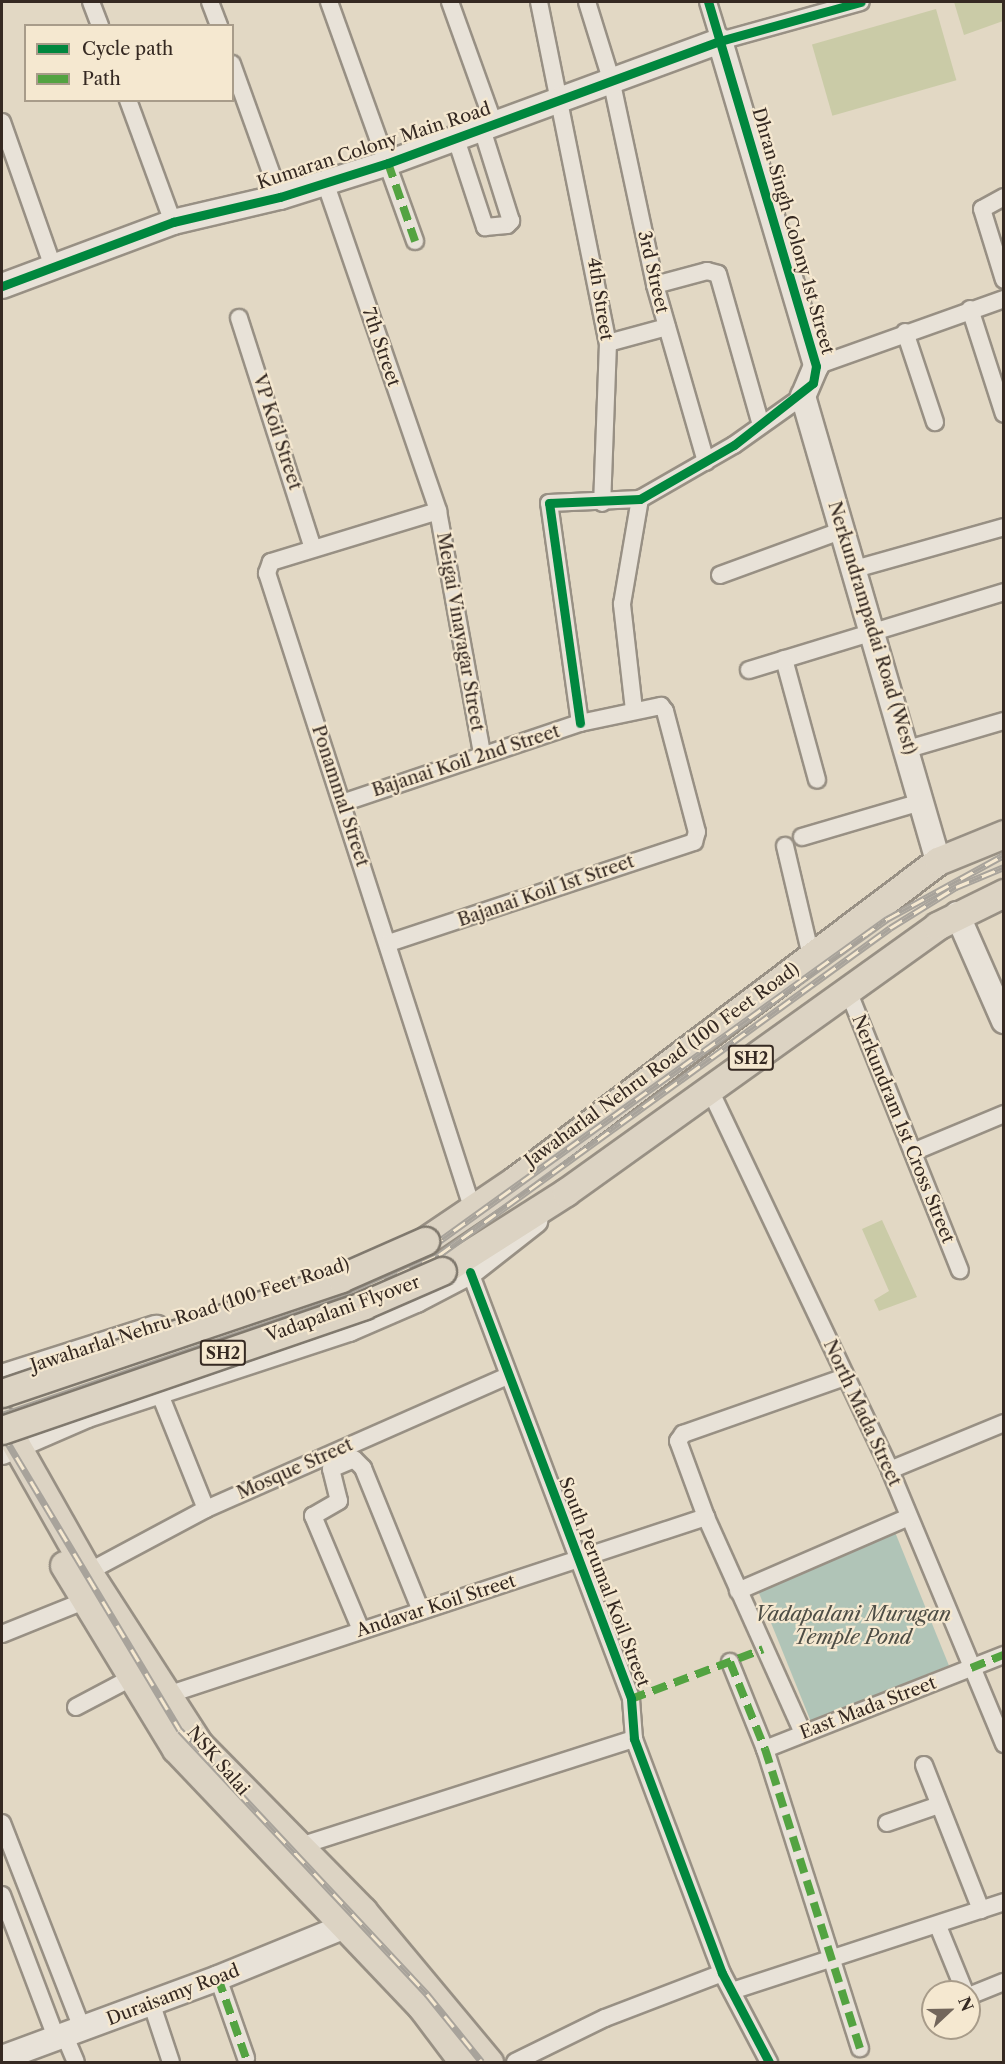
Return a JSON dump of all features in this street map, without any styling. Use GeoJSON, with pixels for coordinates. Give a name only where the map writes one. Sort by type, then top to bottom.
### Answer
{"type":"FeatureCollection","features":[{"type":"Feature","properties":{"kind":"main road","name":"Jawaharlal Nehru Road (100 Feet Road)"},"geometry":{"type":"LineString","coordinates":[[542,1157],[938,861],[1004,834]]}},
{"type":"Feature","properties":{"kind":"main road","name":"SH2"},"geometry":{"type":"LineString","coordinates":[[566,1192],[847,988],[957,914],[1004,893]]}},
{"type":"Feature","properties":{"kind":"main road","name":"Vadapalani Flyover"},"geometry":{"type":"LineString","coordinates":[[2,1393],[341,1278],[425,1240],[515,1180],[542,1157]]}},
{"type":"Feature","properties":{"kind":"main road","name":"Vadapalani Flyover"},"geometry":{"type":"LineString","coordinates":[[5,1446],[401,1292],[481,1249],[539,1206],[566,1192]]}},
{"type":"Feature","properties":{"kind":"main road","name":"NSK Salai"},"geometry":{"type":"LineString","coordinates":[[2,1420],[5,1446],[199,1744],[297,1847],[353,1919],[489,2062]]}},
{"type":"Feature","properties":{"kind":"main road"},"geometry":{"type":"LineString","coordinates":[[5,1446],[84,1600],[176,1749],[353,1919],[463,2062]]}},
{"type":"Feature","properties":{"kind":"street"},"geometry":{"type":"LineString","coordinates":[[91,2],[99,24]]}},
{"type":"Feature","properties":{"kind":"street"},"geometry":{"type":"LineString","coordinates":[[210,2],[218,24]]}},
{"type":"Feature","properties":{"kind":"street"},"geometry":{"type":"LineString","coordinates":[[329,2],[415,241]]}},
{"type":"Feature","properties":{"kind":"street"},"geometry":{"type":"LineString","coordinates":[[450,2],[488,126],[511,221],[507,225],[485,227],[456,139]]}},
{"type":"Feature","properties":{"kind":"street","name":"4th Street"},"geometry":{"type":"LineString","coordinates":[[539,2],[562,99],[608,344],[602,502]]}},
{"type":"Feature","properties":{"kind":"street","name":"3rd Street"},"geometry":{"type":"LineString","coordinates":[[587,2],[610,79],[655,285],[706,462]]}},
{"type":"Feature","properties":{"kind":"street"},"geometry":{"type":"LineString","coordinates":[[708,2],[720,40],[851,3]]}},
{"type":"Feature","properties":{"kind":"street","name":"Kumaran Colony Main Road"},"geometry":{"type":"LineString","coordinates":[[2,285],[173,222],[280,197],[388,163],[720,40]]}},
{"type":"Feature","properties":{"kind":"street","name":"Dhran Singh Colony 1st Street"},"geometry":{"type":"LineString","coordinates":[[720,40],[816,366],[803,396]]}},
{"type":"Feature","properties":{"kind":"street"},"geometry":{"type":"LineString","coordinates":[[234,70],[280,197]]}},
{"type":"Feature","properties":{"kind":"street"},"geometry":{"type":"LineString","coordinates":[[129,102],[173,222]]}},
{"type":"Feature","properties":{"kind":"street"},"geometry":{"type":"LineString","coordinates":[[2,122],[53,267]]}},
{"type":"Feature","properties":{"kind":"street","name":"7th Street"},"geometry":{"type":"LineString","coordinates":[[325,182],[438,512]]}},
{"type":"Feature","properties":{"kind":"street"},"geometry":{"type":"LineString","coordinates":[[1004,197],[982,209],[1000,250],[1004,280]]}},
{"type":"Feature","properties":{"kind":"street"},"geometry":{"type":"LineString","coordinates":[[655,285],[707,270],[718,274],[761,424]]}},
{"type":"Feature","properties":{"kind":"street"},"geometry":{"type":"LineString","coordinates":[[816,366],[905,332],[1004,299]]}},
{"type":"Feature","properties":{"kind":"street"},"geometry":{"type":"LineString","coordinates":[[970,309],[1004,414]]}},
{"type":"Feature","properties":{"kind":"street","name":"VP Koil Street"},"geometry":{"type":"LineString","coordinates":[[239,318],[313,548]]}},
{"type":"Feature","properties":{"kind":"street"},"geometry":{"type":"LineString","coordinates":[[608,344],[667,327]]}},
{"type":"Feature","properties":{"kind":"street"},"geometry":{"type":"LineString","coordinates":[[905,332],[935,422]]}},
{"type":"Feature","properties":{"kind":"street"},"geometry":{"type":"LineString","coordinates":[[580,723],[549,503],[640,500],[706,462],[803,396]]}},
{"type":"Feature","properties":{"kind":"street","name":"Nerkundrampadai Road (West)"},"geometry":{"type":"LineString","coordinates":[[803,396],[924,801],[938,861]]}},
{"type":"Feature","properties":{"kind":"street"},"geometry":{"type":"LineString","coordinates":[[634,710],[622,604],[640,500]]}},
{"type":"Feature","properties":{"kind":"street","name":"Ponammal Street"},"geometry":{"type":"LineString","coordinates":[[438,512],[271,562],[267,573],[389,944],[469,1198]]}},
{"type":"Feature","properties":{"kind":"street","name":"Meigai Vinayagar Street"},"geometry":{"type":"LineString","coordinates":[[438,512],[482,754]]}},
{"type":"Feature","properties":{"kind":"street"},"geometry":{"type":"LineString","coordinates":[[855,569],[1004,527]]}},
{"type":"Feature","properties":{"kind":"street"},"geometry":{"type":"LineString","coordinates":[[720,575],[843,530]]}},
{"type":"Feature","properties":{"kind":"street"},"geometry":{"type":"LineString","coordinates":[[749,670],[873,630],[1004,592]]}},
{"type":"Feature","properties":{"kind":"street"},"geometry":{"type":"LineString","coordinates":[[784,659],[817,780]]}},
{"type":"Feature","properties":{"kind":"street","name":"Bajanai Koil 2nd Street"},"geometry":{"type":"LineString","coordinates":[[342,803],[482,754],[580,723],[661,706],[697,832]]}},
{"type":"Feature","properties":{"kind":"street"},"geometry":{"type":"LineString","coordinates":[[908,749],[1004,721]]}},
{"type":"Feature","properties":{"kind":"street"},"geometry":{"type":"LineString","coordinates":[[802,837],[924,801]]}},
{"type":"Feature","properties":{"kind":"street","name":"Bajanai Koil 1st Street"},"geometry":{"type":"LineString","coordinates":[[389,944],[625,868],[694,842],[697,832]]}},
{"type":"Feature","properties":{"kind":"street"},"geometry":{"type":"LineString","coordinates":[[785,846],[811,956]]}},
{"type":"Feature","properties":{"kind":"street"},"geometry":{"type":"LineString","coordinates":[[957,914],[999,997],[1004,1021]]}},
{"type":"Feature","properties":{"kind":"street","name":"Nerkundram 1st Cross Street"},"geometry":{"type":"LineString","coordinates":[[847,988],[960,1269]]}},
{"type":"Feature","properties":{"kind":"street","name":"North Mada Street"},"geometry":{"type":"LineString","coordinates":[[709,1088],[890,1470],[1004,1744]]}},
{"type":"Feature","properties":{"kind":"street"},"geometry":{"type":"LineString","coordinates":[[913,1152],[1004,1114]]}},
{"type":"Feature","properties":{"kind":"street","name":"Jawaharlal Nehru Road (100 Feet Road)"},"geometry":{"type":"LineString","coordinates":[[2,1377],[316,1278],[422,1232],[469,1198],[542,1157]]}},
{"type":"Feature","properties":{"kind":"street"},"geometry":{"type":"LineString","coordinates":[[5,1446],[84,1417],[349,1329],[470,1272],[518,1238],[566,1192]]}},
{"type":"Feature","properties":{"kind":"street","name":"South Perumal Koil Street"},"geometry":{"type":"LineString","coordinates":[[470,1272],[507,1376],[632,1699],[634,1739],[722,1973],[735,1990],[769,2062]]}},
{"type":"Feature","properties":{"kind":"street"},"geometry":{"type":"LineString","coordinates":[[63,1356],[84,1417]]}},
{"type":"Feature","properties":{"kind":"street","name":"Mosque Street"},"geometry":{"type":"LineString","coordinates":[[88,1572],[206,1509],[507,1376]]}},
{"type":"Feature","properties":{"kind":"street"},"geometry":{"type":"LineString","coordinates":[[803,1733],[706,1517],[678,1441],[683,1434],[845,1377]]}},
{"type":"Feature","properties":{"kind":"street"},"geometry":{"type":"LineString","coordinates":[[159,1392],[206,1509]]}},
{"type":"Feature","properties":{"kind":"street"},"geometry":{"type":"LineString","coordinates":[[890,1470],[1004,1423]]}},
{"type":"Feature","properties":{"kind":"street"},"geometry":{"type":"LineString","coordinates":[[361,1630],[313,1516],[339,1501],[331,1468],[354,1459],[363,1468],[421,1611]]}},
{"type":"Feature","properties":{"kind":"street","name":"Andavar Koil Street"},"geometry":{"type":"LineString","coordinates":[[167,1695],[706,1517]]}},
{"type":"Feature","properties":{"kind":"street"},"geometry":{"type":"LineString","coordinates":[[738,1591],[909,1517]]}},
{"type":"Feature","properties":{"kind":"street"},"geometry":{"type":"LineString","coordinates":[[2,1634],[84,1600]]}},
{"type":"Feature","properties":{"kind":"street","name":"East Mada Street"},"geometry":{"type":"LineString","coordinates":[[765,1749],[1004,1655]]}},
{"type":"Feature","properties":{"kind":"street"},"geometry":{"type":"LineString","coordinates":[[730,1662],[765,1749],[828,1957],[860,2048]]}},
{"type":"Feature","properties":{"kind":"street"},"geometry":{"type":"LineString","coordinates":[[76,1707],[131,1678]]}},
{"type":"Feature","properties":{"kind":"street"},"geometry":{"type":"LineString","coordinates":[[297,1847],[634,1739]]}},
{"type":"Feature","properties":{"kind":"street"},"geometry":{"type":"LineString","coordinates":[[924,1765],[981,1910]]}},
{"type":"Feature","properties":{"kind":"street"},"geometry":{"type":"LineString","coordinates":[[887,1823],[939,1804]]}},
{"type":"Feature","properties":{"kind":"street"},"geometry":{"type":"LineString","coordinates":[[2,1823],[76,2062]]}},
{"type":"Feature","properties":{"kind":"street"},"geometry":{"type":"LineString","coordinates":[[2,1895],[67,2033]]}},
{"type":"Feature","properties":{"kind":"street"},"geometry":{"type":"LineString","coordinates":[[735,1990],[828,1957],[938,1926],[1004,1902]]}},
{"type":"Feature","properties":{"kind":"street","name":"Duraisamy Road"},"geometry":{"type":"LineString","coordinates":[[2,2058],[26,2056],[67,2033],[152,2005],[353,1919]]}},
{"type":"Feature","properties":{"kind":"street"},"geometry":{"type":"LineString","coordinates":[[938,1926],[959,1980]]}},
{"type":"Feature","properties":{"kind":"street"},"geometry":{"type":"LineString","coordinates":[[515,2062],[605,2018],[722,1973]]}},
{"type":"Feature","properties":{"kind":"street"},"geometry":{"type":"LineString","coordinates":[[218,1978],[246,2058]]}},
{"type":"Feature","properties":{"kind":"street"},"geometry":{"type":"LineString","coordinates":[[981,1991],[1004,1982]]}},
{"type":"Feature","properties":{"kind":"street"},"geometry":{"type":"LineString","coordinates":[[152,2005],[171,2062]]}},
{"type":"Feature","properties":{"kind":"green space"},"geometry":{"type":"Polygon","coordinates":[[[954,2],[1003,2],[1003,21],[964,35],[954,2]]]}},
{"type":"Feature","properties":{"kind":"green space"},"geometry":{"type":"Polygon","coordinates":[[[936,9],[956,80],[832,116],[812,45],[936,9]]]}},
{"type":"Feature","properties":{"kind":"green space"},"geometry":{"type":"Polygon","coordinates":[[[882,1220],[917,1297],[879,1311],[874,1300],[889,1291],[862,1229],[882,1220]]]}},
{"type":"Feature","properties":{"kind":"water","name":"Vadapalani Murugan Temple Pond"},"geometry":{"type":"Polygon","coordinates":[[[895,1532],[949,1666],[811,1721],[757,1588],[895,1532]]]}},
{"type":"Feature","properties":{"kind":"railway"},"geometry":{"type":"LineString","coordinates":[[2,1405],[345,1286],[431,1247],[887,919],[1004,855]]}},
{"type":"Feature","properties":{"kind":"railway"},"geometry":{"type":"LineString","coordinates":[[2,1415],[346,1297],[439,1255],[890,928],[956,887],[1004,867]]}},
{"type":"Feature","properties":{"kind":"railway"},"geometry":{"type":"LineString","coordinates":[[2,1433],[180,1730],[427,1994],[482,2062]]}},
{"type":"Feature","properties":{"kind":"marked path"},"geometry":{"type":"LineString","coordinates":[[388,163],[415,241]]}},
{"type":"Feature","properties":{"kind":"marked path"},"geometry":{"type":"LineString","coordinates":[[631,1699],[763,1649]]}},
{"type":"Feature","properties":{"kind":"marked path"},"geometry":{"type":"LineString","coordinates":[[971,1668],[1004,1655]]}},
{"type":"Feature","properties":{"kind":"marked path"},"geometry":{"type":"LineString","coordinates":[[730,1662],[765,1749],[860,2048]]}},
{"type":"Feature","properties":{"kind":"marked path"},"geometry":{"type":"LineString","coordinates":[[218,1978],[246,2058]]}},
{"type":"Feature","properties":{"kind":"cycle path"},"geometry":{"type":"LineString","coordinates":[[580,723],[549,503],[640,499],[734,445],[813,383],[816,366],[708,2]]}},
{"type":"Feature","properties":{"kind":"cycle path"},"geometry":{"type":"LineString","coordinates":[[2,286],[173,222],[280,197],[388,163],[720,41],[861,2]]}},
{"type":"Feature","properties":{"kind":"cycle path"},"geometry":{"type":"LineString","coordinates":[[470,1272],[631,1699],[634,1739],[722,1973],[769,2062]]}}]}
